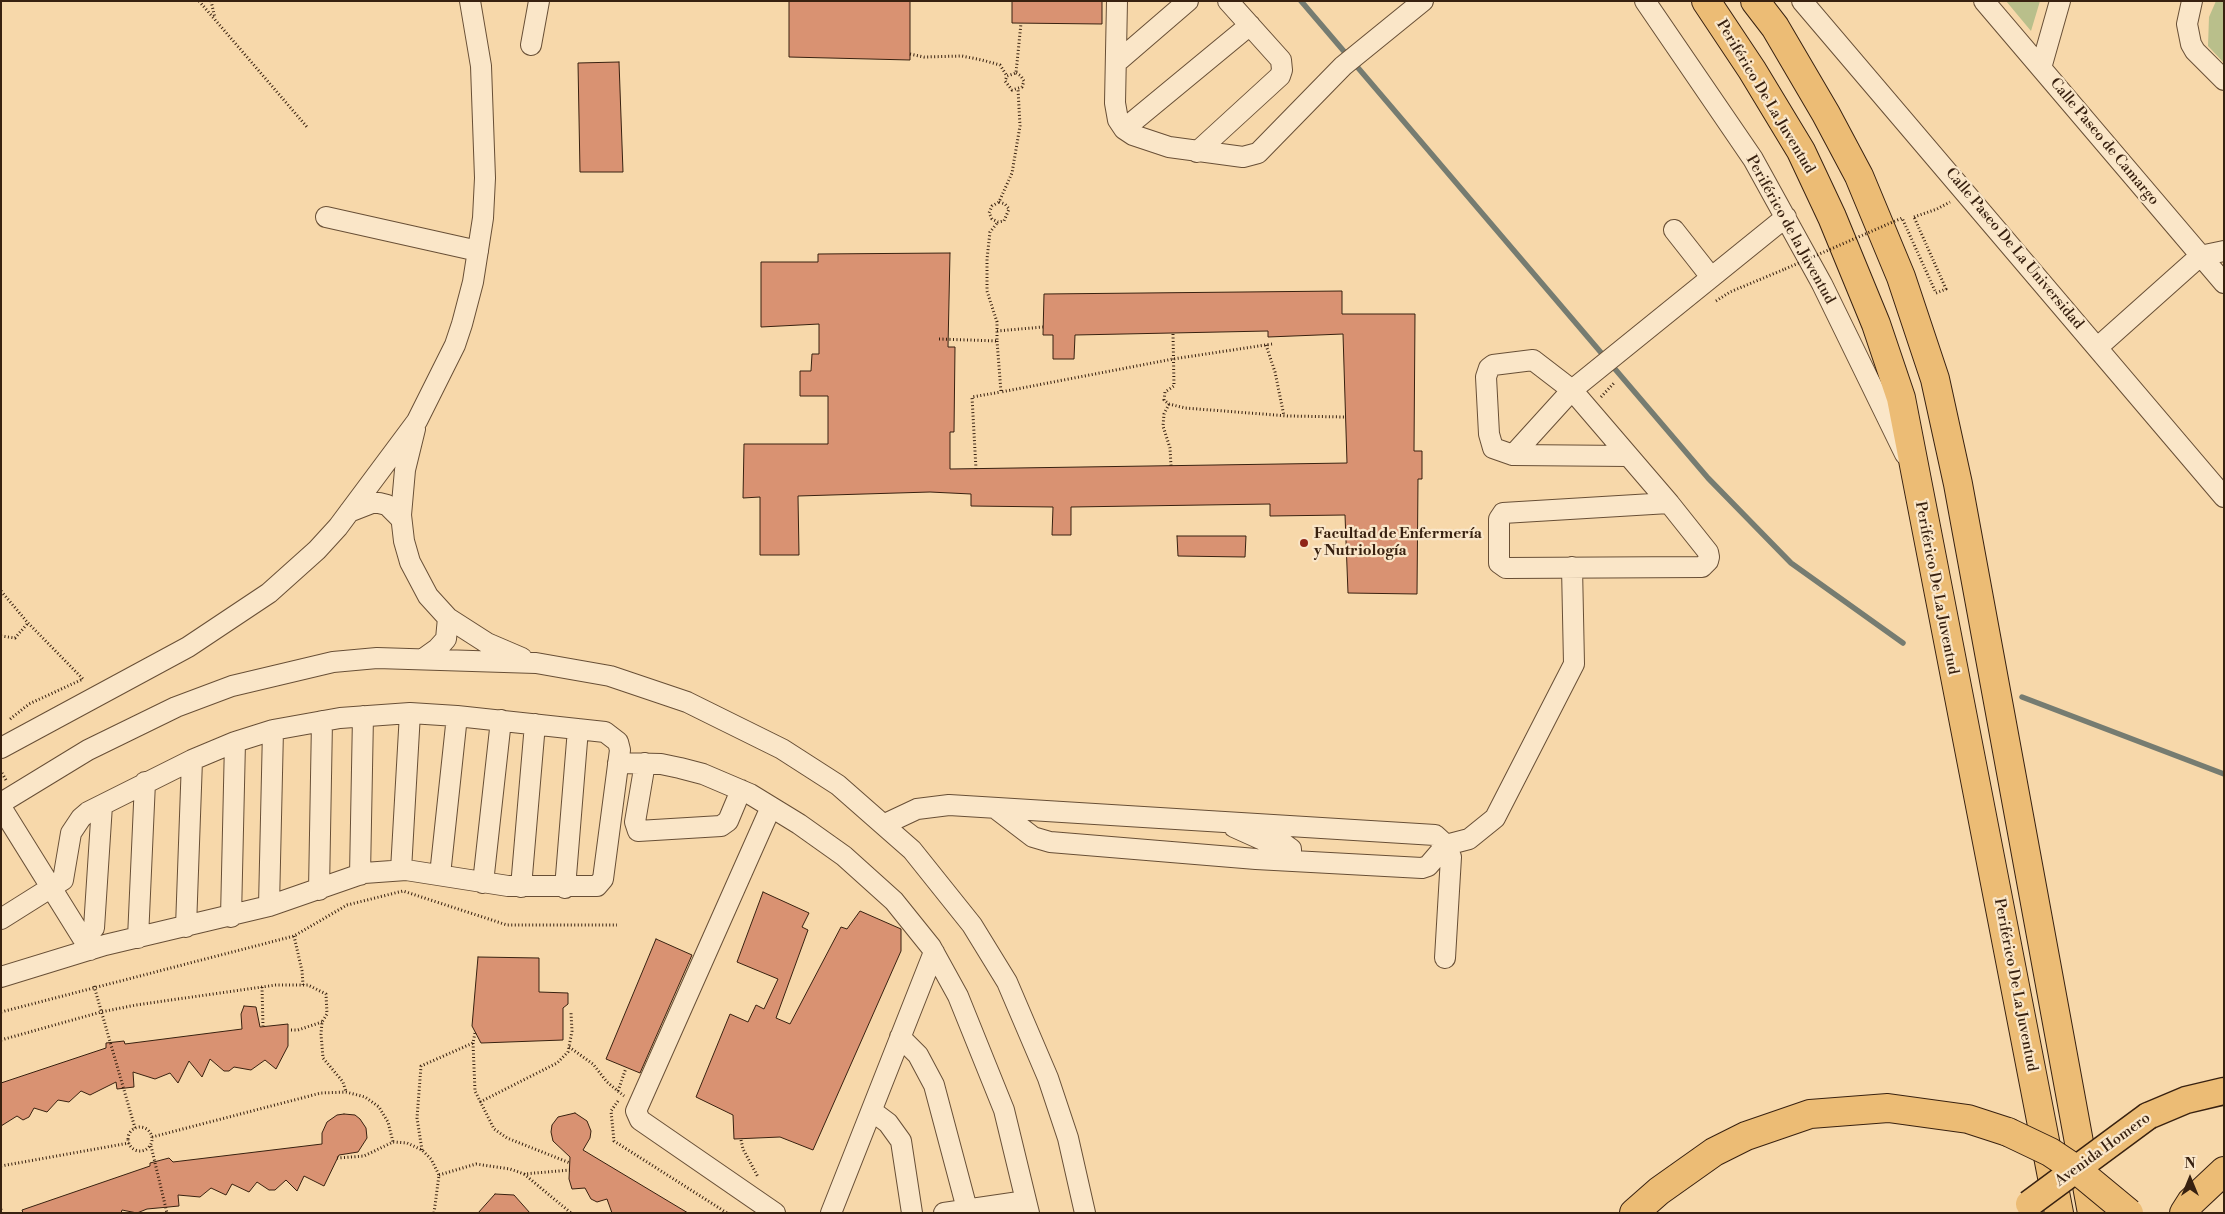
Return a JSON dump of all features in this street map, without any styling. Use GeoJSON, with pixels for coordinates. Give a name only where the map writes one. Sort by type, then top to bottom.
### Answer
{"type":"FeatureCollection","features":[{"type":"Feature","properties":{"kind":"highway","name":"Periférico De La Juventud"},"geometry":{"type":"LineString","coordinates":[[1706,1],[1752,70],[1801,151],[1832,217],[1876,324],[1901,398],[2060,1213]]}},
{"type":"Feature","properties":{"kind":"highway"},"geometry":{"type":"LineString","coordinates":[[1755,1],[1780,35],[1826,114],[1859,176],[1902,277],[1935,379],[1960,493],[2092,1213]]}},
{"type":"Feature","properties":{"kind":"highway"},"geometry":{"type":"LineString","coordinates":[[1634,1213],[1659,1191],[1714,1152],[1762,1130],[1810,1114],[1888,1108],[1968,1119],[2008,1132],[2050,1152],[2077,1170],[2129,1213]]}},
{"type":"Feature","properties":{"kind":"highway"},"geometry":{"type":"LineString","coordinates":[[2184,1213],[2190,1202],[2224,1171]]}},
{"type":"Feature","properties":{"kind":"main road","name":"Avenida Homero"},"geometry":{"type":"LineString","coordinates":[[2023,1209],[2148,1116],[2186,1100],[2224,1091]]}},
{"type":"Feature","properties":{"kind":"street"},"geometry":{"type":"LineString","coordinates":[[1,748],[188,647],[234,618],[294,572],[317,550],[350,512],[417,421],[454,345],[462,324],[484,218],[485,144],[481,66],[470,1]]}},
{"type":"Feature","properties":{"kind":"street"},"geometry":{"type":"LineString","coordinates":[[531,45],[539,1]]}},
{"type":"Feature","properties":{"kind":"street"},"geometry":{"type":"LineString","coordinates":[[1117,1],[1115,103],[1118,120],[1124,130],[1169,147],[1243,157],[1258,153],[1343,66],[1423,1]]}},
{"type":"Feature","properties":{"kind":"street"},"geometry":{"type":"LineString","coordinates":[[1116,63],[1188,1]]}},
{"type":"Feature","properties":{"kind":"street"},"geometry":{"type":"LineString","coordinates":[[1197,152],[1280,76],[1281,60],[1228,1]]}},
{"type":"Feature","properties":{"kind":"street","name":"Periférico de la Juventud"},"geometry":{"type":"LineString","coordinates":[[1645,1],[1753,159],[1822,284],[1914,471]]}},
{"type":"Feature","properties":{"kind":"street","name":"Calle Paseo De La Universidad"},"geometry":{"type":"LineString","coordinates":[[1802,1],[2224,497]]}},
{"type":"Feature","properties":{"kind":"street","name":"Calle Paseo de Camargo"},"geometry":{"type":"LineString","coordinates":[[1984,1],[2224,283]]}},
{"type":"Feature","properties":{"kind":"street"},"geometry":{"type":"LineString","coordinates":[[2041,68],[2060,1]]}},
{"type":"Feature","properties":{"kind":"street"},"geometry":{"type":"LineString","coordinates":[[2192,1],[2188,24],[2191,44],[2195,51],[2224,80]]}},
{"type":"Feature","properties":{"kind":"street"},"geometry":{"type":"LineString","coordinates":[[1124,130],[1250,25]]}},
{"type":"Feature","properties":{"kind":"street"},"geometry":{"type":"LineString","coordinates":[[326,217],[478,251]]}},
{"type":"Feature","properties":{"kind":"street"},"geometry":{"type":"LineString","coordinates":[[1513,455],[1572,390],[1624,346],[1786,217]]}},
{"type":"Feature","properties":{"kind":"street"},"geometry":{"type":"LineString","coordinates":[[1674,230],[1711,277]]}},
{"type":"Feature","properties":{"kind":"street"},"geometry":{"type":"LineString","coordinates":[[2098,347],[2200,256],[2224,251]]}},
{"type":"Feature","properties":{"kind":"street"},"geometry":{"type":"LineString","coordinates":[[1628,456],[1513,455],[1493,448],[1490,444],[1486,377],[1489,368],[1493,365],[1532,360],[1572,390],[1669,503],[1708,552],[1706,564],[1702,567],[1506,568],[1502,566],[1498,559],[1500,516],[1507,512],[1669,503]]}},
{"type":"Feature","properties":{"kind":"street"},"geometry":{"type":"LineString","coordinates":[[417,421],[405,470],[401,519],[404,541],[410,562],[428,596],[448,618],[487,642],[536,663]]}},
{"type":"Feature","properties":{"kind":"street"},"geometry":{"type":"LineString","coordinates":[[350,512],[372,503],[379,503],[392,510],[401,519]]}},
{"type":"Feature","properties":{"kind":"street"},"geometry":{"type":"LineString","coordinates":[[995,808],[1033,837],[1050,842],[1291,860],[1422,868],[1428,866],[1446,845],[1469,839],[1495,818],[1574,664],[1572,567]]}},
{"type":"Feature","properties":{"kind":"street"},"geometry":{"type":"LineString","coordinates":[[423,659],[437,649],[446,639],[448,618]]}},
{"type":"Feature","properties":{"kind":"street"},"geometry":{"type":"LineString","coordinates":[[1,803],[88,750],[131,727],[176,707],[232,686],[333,662],[377,658],[536,663],[610,676],[687,702],[805,762],[838,785],[885,824],[921,861],[972,925],[1008,982],[1026,1022],[1068,1138],[1085,1213]]}},
{"type":"Feature","properties":{"kind":"street"},"geometry":{"type":"LineString","coordinates":[[401,870],[410,713]]}},
{"type":"Feature","properties":{"kind":"street"},"geometry":{"type":"LineString","coordinates":[[1,919],[63,880],[71,833],[88,812],[192,760],[234,742],[273,730],[322,721],[410,713],[502,720],[605,732],[613,736],[618,742],[620,750],[603,879],[601,883],[593,888],[520,887],[483,884],[440,875],[401,870],[360,874],[319,890],[231,917],[138,938],[89,939],[1,977]]}},
{"type":"Feature","properties":{"kind":"street"},"geometry":{"type":"LineString","coordinates":[[360,874],[363,716]]}},
{"type":"Feature","properties":{"kind":"street"},"geometry":{"type":"LineString","coordinates":[[440,875],[457,716]]}},
{"type":"Feature","properties":{"kind":"street"},"geometry":{"type":"LineString","coordinates":[[483,884],[502,720]]}},
{"type":"Feature","properties":{"kind":"street"},"geometry":{"type":"LineString","coordinates":[[319,890],[322,721]]}},
{"type":"Feature","properties":{"kind":"street"},"geometry":{"type":"LineString","coordinates":[[520,887],[535,724]]}},
{"type":"Feature","properties":{"kind":"street"},"geometry":{"type":"LineString","coordinates":[[565,888],[578,729]]}},
{"type":"Feature","properties":{"kind":"street"},"geometry":{"type":"LineString","coordinates":[[269,906],[273,730]]}},
{"type":"Feature","properties":{"kind":"street"},"geometry":{"type":"LineString","coordinates":[[231,917],[234,742]]}},
{"type":"Feature","properties":{"kind":"street"},"geometry":{"type":"LineString","coordinates":[[186,927],[192,760]]}},
{"type":"Feature","properties":{"kind":"street"},"geometry":{"type":"LineString","coordinates":[[618,763],[661,764],[703,774],[740,790],[771,807],[844,856],[887,894],[920,930],[958,996],[989,1069],[1004,1110],[1028,1207],[944,1213]]}},
{"type":"Feature","properties":{"kind":"street"},"geometry":{"type":"LineString","coordinates":[[645,763],[635,822],[638,830],[721,826],[728,821],[740,790]]}},
{"type":"Feature","properties":{"kind":"street"},"geometry":{"type":"LineString","coordinates":[[138,938],[145,782]]}},
{"type":"Feature","properties":{"kind":"street"},"geometry":{"type":"LineString","coordinates":[[89,939],[102,805]]}},
{"type":"Feature","properties":{"kind":"street"},"geometry":{"type":"LineString","coordinates":[[885,824],[917,809],[949,805],[1435,835],[1446,845],[1451,857],[1445,958]]}},
{"type":"Feature","properties":{"kind":"street"},"geometry":{"type":"LineString","coordinates":[[1,807],[51,888],[89,939]]}},
{"type":"Feature","properties":{"kind":"street"},"geometry":{"type":"LineString","coordinates":[[771,807],[630,1100],[640,1120],[775,1213]]}},
{"type":"Feature","properties":{"kind":"street"},"geometry":{"type":"LineString","coordinates":[[1221,822],[1263,840],[1284,844],[1291,849],[1291,860]]}},
{"type":"Feature","properties":{"kind":"street"},"geometry":{"type":"LineString","coordinates":[[831,1213],[934,952]]}},
{"type":"Feature","properties":{"kind":"street"},"geometry":{"type":"LineString","coordinates":[[900,1037],[918,1055],[934,1084],[967,1210]]}},
{"type":"Feature","properties":{"kind":"street"},"geometry":{"type":"LineString","coordinates":[[872,1111],[888,1123],[901,1141],[912,1213]]}},
{"type":"Feature","properties":{"kind":"path"},"geometry":{"type":"LineString","coordinates":[[199,1],[307,127]]}},
{"type":"Feature","properties":{"kind":"path"},"geometry":{"type":"LineString","coordinates":[[211,1],[216,21]]}},
{"type":"Feature","properties":{"kind":"path"},"geometry":{"type":"LineString","coordinates":[[1016,73],[1021,23]]}},
{"type":"Feature","properties":{"kind":"path"},"geometry":{"type":"LineString","coordinates":[[910,54],[924,57],[962,56],[1000,65],[1007,76],[1005,81],[1009,87],[1018,89]]}},
{"type":"Feature","properties":{"kind":"path"},"geometry":{"type":"LineString","coordinates":[[1007,76],[1016,73],[1022,76],[1024,81],[1022,87],[1018,89]]}},
{"type":"Feature","properties":{"kind":"path"},"geometry":{"type":"LineString","coordinates":[[999,202],[1006,204],[1009,209],[1004,221],[998,222],[992,219],[989,213],[992,206],[999,202],[1012,174],[1020,126],[1018,89]]}},
{"type":"Feature","properties":{"kind":"path"},"geometry":{"type":"LineString","coordinates":[[1714,302],[1730,292],[1902,218],[1936,293],[1946,289],[1914,217],[1937,209],[1965,192]]}},
{"type":"Feature","properties":{"kind":"path"},"geometry":{"type":"LineString","coordinates":[[998,222],[990,232],[987,260],[987,291],[997,322],[1001,392]]}},
{"type":"Feature","properties":{"kind":"path"},"geometry":{"type":"LineString","coordinates":[[997,330],[1043,327]]}},
{"type":"Feature","properties":{"kind":"path"},"geometry":{"type":"LineString","coordinates":[[1173,334],[1174,386],[1165,392],[1164,400],[1169,404],[1185,408],[1284,416],[1345,417]]}},
{"type":"Feature","properties":{"kind":"path"},"geometry":{"type":"LineString","coordinates":[[939,339],[997,341]]}},
{"type":"Feature","properties":{"kind":"path"},"geometry":{"type":"LineString","coordinates":[[976,469],[972,397],[1173,359],[1272,344]]}},
{"type":"Feature","properties":{"kind":"path"},"geometry":{"type":"LineString","coordinates":[[1266,345],[1275,372],[1284,416]]}},
{"type":"Feature","properties":{"kind":"path"},"geometry":{"type":"LineString","coordinates":[[1169,404],[1163,426],[1170,448],[1171,466]]}},
{"type":"Feature","properties":{"kind":"path"},"geometry":{"type":"LineString","coordinates":[[1,591],[28,623],[82,679],[29,704],[8,721]]}},
{"type":"Feature","properties":{"kind":"path"},"geometry":{"type":"LineString","coordinates":[[1,636],[14,638],[28,623]]}},
{"type":"Feature","properties":{"kind":"path"},"geometry":{"type":"LineString","coordinates":[[1,1012],[94,986],[294,936],[347,905],[402,891],[507,924],[617,924]]}},
{"type":"Feature","properties":{"kind":"path"},"geometry":{"type":"LineString","coordinates":[[294,936],[302,971],[302,985]]}},
{"type":"Feature","properties":{"kind":"path"},"geometry":{"type":"LineString","coordinates":[[1,1040],[101,1012],[262,987],[308,985],[326,994],[327,1014],[322,1022],[323,1058],[343,1082],[346,1092]]}},
{"type":"Feature","properties":{"kind":"path"},"geometry":{"type":"LineString","coordinates":[[94,986],[135,1128]]}},
{"type":"Feature","properties":{"kind":"path"},"geometry":{"type":"LineString","coordinates":[[262,987],[264,1026]]}},
{"type":"Feature","properties":{"kind":"path"},"geometry":{"type":"LineString","coordinates":[[480,1102],[557,1064],[568,1052],[572,1031],[570,1013]]}},
{"type":"Feature","properties":{"kind":"path"},"geometry":{"type":"LineString","coordinates":[[291,1030],[322,1022]]}},
{"type":"Feature","properties":{"kind":"path"},"geometry":{"type":"LineString","coordinates":[[475,1033],[473,1043],[475,1091],[494,1129],[507,1138],[570,1163]]}},
{"type":"Feature","properties":{"kind":"path"},"geometry":{"type":"LineString","coordinates":[[422,1150],[417,1118],[421,1066],[473,1043]]}},
{"type":"Feature","properties":{"kind":"path"},"geometry":{"type":"LineString","coordinates":[[569,1047],[593,1064],[618,1091],[630,1100],[611,1111],[614,1141],[727,1213]]}},
{"type":"Feature","properties":{"kind":"path"},"geometry":{"type":"LineString","coordinates":[[618,1091],[626,1068]]}},
{"type":"Feature","properties":{"kind":"path"},"geometry":{"type":"LineString","coordinates":[[152,1137],[320,1094],[346,1092],[365,1097],[379,1107],[388,1122],[393,1142]]}},
{"type":"Feature","properties":{"kind":"path"},"geometry":{"type":"LineString","coordinates":[[135,1128],[147,1129],[152,1137],[151,1146],[167,1213]]}},
{"type":"Feature","properties":{"kind":"path"},"geometry":{"type":"LineString","coordinates":[[135,1128],[128,1136],[131,1147],[142,1151],[151,1146]]}},
{"type":"Feature","properties":{"kind":"path"},"geometry":{"type":"LineString","coordinates":[[1,1166],[129,1142]]}},
{"type":"Feature","properties":{"kind":"path"},"geometry":{"type":"LineString","coordinates":[[337,1158],[364,1156],[393,1142],[407,1143],[422,1150],[431,1159],[439,1175],[434,1213]]}},
{"type":"Feature","properties":{"kind":"path"},"geometry":{"type":"LineString","coordinates":[[439,1175],[476,1164],[510,1169],[524,1174],[570,1213]]}},
{"type":"Feature","properties":{"kind":"path"},"geometry":{"type":"LineString","coordinates":[[524,1174],[570,1170]]}},
{"type":"Feature","properties":{"kind":"path"},"geometry":{"type":"LineString","coordinates":[[1,1208],[2,1213]]}},
{"type":"Feature","properties":{"kind":"green space"},"geometry":{"type":"Polygon","coordinates":[[[2006,1],[2040,1],[2031,31],[2006,1]]]}},
{"type":"Feature","properties":{"kind":"green space"},"geometry":{"type":"Polygon","coordinates":[[[2216,1],[2224,1],[2224,63],[2208,46],[2209,17],[2216,1]]]}},
{"type":"Feature","properties":{"kind":"building"},"geometry":{"type":"Polygon","coordinates":[[[789,1],[910,1],[910,60],[789,57],[789,1]]]}},
{"type":"Feature","properties":{"kind":"building"},"geometry":{"type":"Polygon","coordinates":[[[1012,1],[1102,1],[1102,24],[1012,23],[1012,1]]]}},
{"type":"Feature","properties":{"kind":"building"},"geometry":{"type":"Polygon","coordinates":[[[619,62],[623,172],[580,172],[578,63],[619,62]]]}},
{"type":"Feature","properties":{"kind":"building"},"geometry":{"type":"Polygon","coordinates":[[[950,253],[948,347],[955,347],[954,432],[950,432],[950,469],[1347,463],[1343,334],[1268,337],[1268,331],[1075,335],[1074,359],[1053,359],[1053,335],[1043,335],[1044,294],[1342,291],[1342,314],[1415,314],[1414,451],[1422,451],[1422,479],[1418,479],[1417,594],[1348,593],[1345,515],[1270,516],[1270,504],[1071,507],[1071,535],[1052,535],[1053,507],[971,506],[971,494],[930,492],[798,496],[799,555],[760,555],[760,497],[743,498],[744,444],[828,444],[828,396],[800,396],[800,371],[811,371],[812,354],[819,354],[819,324],[761,327],[761,262],[818,262],[818,254],[950,253]]]}},
{"type":"Feature","properties":{"kind":"building"},"geometry":{"type":"Polygon","coordinates":[[[1177,536],[1246,536],[1245,557],[1178,556],[1177,536]]]}},
{"type":"Feature","properties":{"kind":"building"},"geometry":{"type":"Polygon","coordinates":[[[763,892],[809,913],[802,927],[808,930],[776,1018],[790,1024],[841,927],[847,929],[860,911],[901,929],[901,951],[813,1150],[780,1137],[734,1139],[733,1115],[696,1097],[730,1014],[748,1022],[756,1005],[764,1009],[778,979],[737,962],[763,892]]]}},
{"type":"Feature","properties":{"kind":"building"},"geometry":{"type":"Polygon","coordinates":[[[656,939],[692,955],[640,1073],[606,1059],[656,939]]]}},
{"type":"Feature","properties":{"kind":"building"},"geometry":{"type":"Polygon","coordinates":[[[478,957],[539,958],[539,992],[568,993],[568,1004],[563,1008],[563,1040],[481,1043],[472,1026],[478,957]]]}},
{"type":"Feature","properties":{"kind":"building"},"geometry":{"type":"Polygon","coordinates":[[[244,1006],[256,1007],[260,1027],[288,1024],[288,1046],[276,1069],[265,1060],[251,1070],[234,1067],[229,1071],[224,1071],[210,1059],[202,1077],[189,1061],[178,1083],[170,1073],[155,1079],[133,1072],[134,1087],[117,1089],[116,1082],[90,1095],[81,1091],[69,1102],[58,1100],[47,1112],[34,1108],[29,1117],[23,1120],[17,1116],[1,1126],[1,1083],[106,1048],[106,1043],[124,1041],[125,1044],[242,1029],[241,1014],[244,1006]]]}},
{"type":"Feature","properties":{"kind":"building"},"geometry":{"type":"Polygon","coordinates":[[[575,1113],[587,1121],[591,1131],[590,1138],[583,1150],[688,1213],[612,1213],[607,1199],[597,1202],[591,1199],[585,1188],[572,1189],[569,1179],[570,1157],[553,1141],[551,1132],[552,1125],[558,1117],[575,1113]]]}},
{"type":"Feature","properties":{"kind":"building"},"geometry":{"type":"Polygon","coordinates":[[[337,1115],[355,1115],[360,1119],[366,1128],[367,1138],[358,1152],[339,1155],[324,1186],[304,1176],[297,1191],[286,1180],[275,1190],[269,1190],[257,1182],[249,1192],[232,1184],[226,1195],[211,1188],[200,1197],[178,1195],[179,1206],[147,1209],[137,1213],[122,1210],[121,1213],[23,1213],[22,1210],[150,1166],[150,1163],[169,1158],[173,1162],[322,1144],[322,1133],[327,1122],[337,1115]]]}},
{"type":"Feature","properties":{"kind":"building"},"geometry":{"type":"Polygon","coordinates":[[[495,1194],[514,1195],[530,1213],[478,1213],[495,1194]]]}},
{"type":"Feature","properties":{"kind":"waterway"},"geometry":{"type":"LineString","coordinates":[[1301,1],[1708,478],[1791,563],[1903,643]]}},
{"type":"Feature","properties":{"kind":"waterway"},"geometry":{"type":"LineString","coordinates":[[2022,697],[2224,774]]}},
{"type":"Feature","properties":{"kind":"place","name":"Facultad de Enfermería y Nutriología"},"geometry":{"type":"Point","coordinates":[1304,543]}}]}
